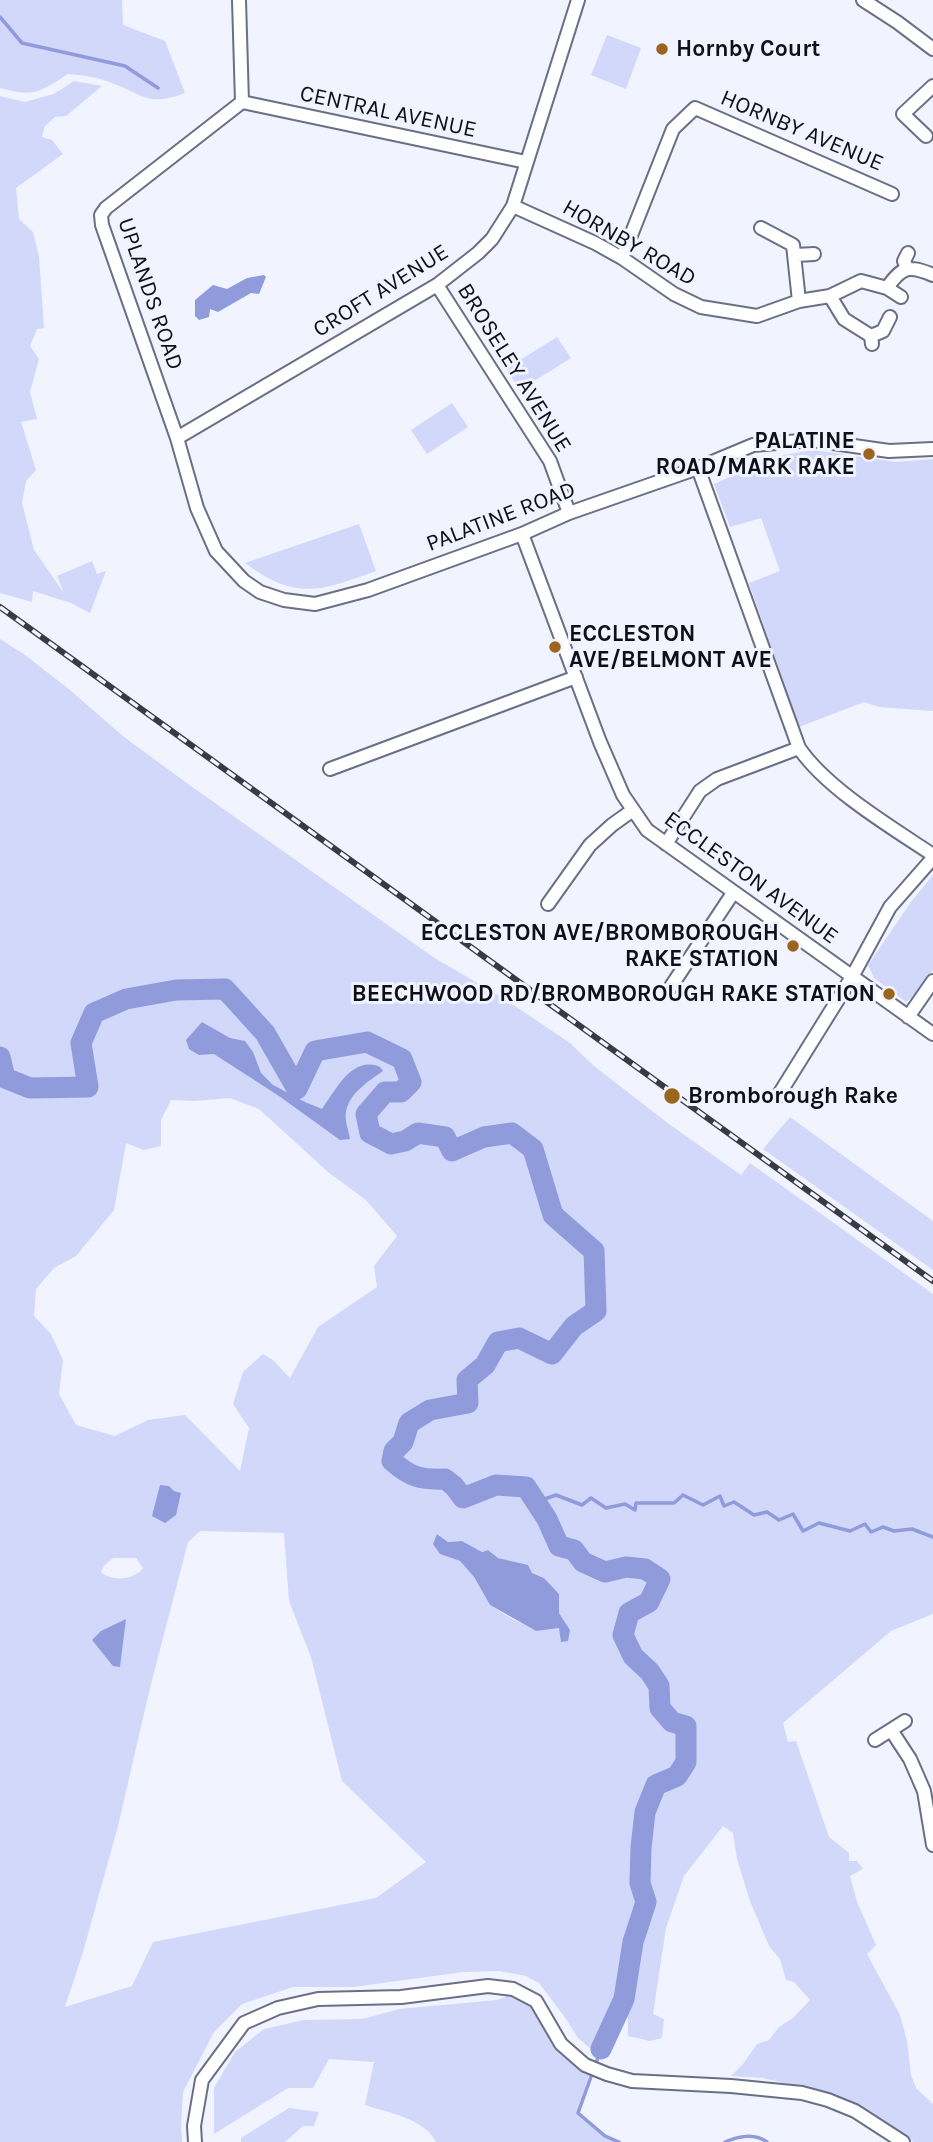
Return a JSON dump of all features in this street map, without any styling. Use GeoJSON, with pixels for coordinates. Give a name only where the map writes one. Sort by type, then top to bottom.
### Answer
{"type":"FeatureCollection","features":[{"type":"Feature","properties":{"kind":"street"},"geometry":{"type":"LineString","coordinates":[[239,0],[242,102]]}},
{"type":"Feature","properties":{"kind":"street","name":"CROFT AVENUE"},"geometry":{"type":"LineString","coordinates":[[177,438],[437,285],[492,239],[513,205],[578,0]]}},
{"type":"Feature","properties":{"kind":"street"},"geometry":{"type":"LineString","coordinates":[[864,0],[933,49]]}},
{"type":"Feature","properties":{"kind":"street"},"geometry":{"type":"LineString","coordinates":[[926,136],[903,114],[933,86]]}},
{"type":"Feature","properties":{"kind":"street","name":"CENTRAL AVENUE"},"geometry":{"type":"LineString","coordinates":[[242,102],[526,162]]}},
{"type":"Feature","properties":{"kind":"street","name":"UPLANDS ROAD"},"geometry":{"type":"LineString","coordinates":[[177,438],[102,225],[101,215],[106,208],[242,102]]}},
{"type":"Feature","properties":{"kind":"street","name":"HORNBY AVENUE"},"geometry":{"type":"LineString","coordinates":[[622,258],[673,129],[695,108],[892,194]]}},
{"type":"Feature","properties":{"kind":"street","name":"HORNBY ROAD"},"geometry":{"type":"LineString","coordinates":[[513,205],[586,238],[622,258],[674,294],[701,307],[757,316],[799,301],[830,296],[861,281],[887,288]]}},
{"type":"Feature","properties":{"kind":"street"},"geometry":{"type":"LineString","coordinates":[[761,228],[793,245],[799,301]]}},
{"type":"Feature","properties":{"kind":"street"},"geometry":{"type":"LineString","coordinates":[[907,268],[904,261],[908,253]]}},
{"type":"Feature","properties":{"kind":"street"},"geometry":{"type":"LineString","coordinates":[[796,255],[814,254]]}},
{"type":"Feature","properties":{"kind":"street"},"geometry":{"type":"LineString","coordinates":[[901,297],[887,288],[897,273],[907,268],[919,269],[933,275]]}},
{"type":"Feature","properties":{"kind":"street","name":"BROSELEY AVENUE"},"geometry":{"type":"LineString","coordinates":[[437,285],[550,461],[569,513]]}},
{"type":"Feature","properties":{"kind":"street"},"geometry":{"type":"LineString","coordinates":[[830,296],[844,319],[872,340],[883,331],[890,317]]}},
{"type":"Feature","properties":{"kind":"street","name":"PALATINE ROAD"},"geometry":{"type":"LineString","coordinates":[[177,438],[197,508],[216,551],[244,581],[260,592],[284,600],[315,604],[368,590],[522,534],[569,513],[698,468],[753,445],[813,440],[889,451],[933,449]]}},
{"type":"Feature","properties":{"kind":"street"},"geometry":{"type":"LineString","coordinates":[[698,468],[799,748],[810,765],[824,777],[933,856],[890,907],[852,977],[778,1096]]}},
{"type":"Feature","properties":{"kind":"street","name":"ECCLESTON AVENUE"},"geometry":{"type":"LineString","coordinates":[[522,534],[614,774],[623,795],[648,830],[933,1034]]}},
{"type":"Feature","properties":{"kind":"street"},"geometry":{"type":"LineString","coordinates":[[330,769],[355,766],[576,677]]}},
{"type":"Feature","properties":{"kind":"street"},"geometry":{"type":"LineString","coordinates":[[666,844],[700,791],[717,779],[799,748]]}},
{"type":"Feature","properties":{"kind":"street"},"geometry":{"type":"LineString","coordinates":[[548,904],[590,845],[633,810]]}},
{"type":"Feature","properties":{"kind":"street"},"geometry":{"type":"LineString","coordinates":[[670,988],[733,893]]}},
{"type":"Feature","properties":{"kind":"street"},"geometry":{"type":"LineString","coordinates":[[908,1017],[933,981]]}},
{"type":"Feature","properties":{"kind":"street"},"geometry":{"type":"LineString","coordinates":[[875,1740],[905,1721]]}},
{"type":"Feature","properties":{"kind":"street"},"geometry":{"type":"LineString","coordinates":[[891,1730],[924,1791],[933,1845]]}},
{"type":"Feature","properties":{"kind":"street"},"geometry":{"type":"LineString","coordinates":[[195,2142],[194,2126],[202,2080],[243,2023],[278,2008],[317,1999],[401,1997],[488,1986],[513,1989],[536,2001],[561,2044],[585,2065],[607,2074],[632,2081],[719,2085],[802,2093],[855,2111],[904,2142]]}},
{"type":"Feature","properties":{"kind":"shaded area"},"geometry":{"type":"Polygon","coordinates":[[[0,0],[122,0],[123,25],[165,41],[185,93],[162,99],[147,98],[101,79],[68,74],[36,92],[0,88],[0,0]]]}},
{"type":"Feature","properties":{"kind":"shaded area"},"geometry":{"type":"Polygon","coordinates":[[[607,35],[641,48],[626,89],[591,75],[607,35]]]}},
{"type":"Feature","properties":{"kind":"shaded area"},"geometry":{"type":"Polygon","coordinates":[[[74,81],[102,86],[66,116],[55,117],[45,126],[42,137],[52,140],[63,154],[16,188],[19,219],[33,232],[39,257],[44,328],[37,329],[30,346],[39,359],[30,392],[37,419],[21,422],[36,470],[26,481],[22,503],[34,550],[64,593],[57,576],[92,561],[97,574],[106,571],[90,613],[71,603],[33,591],[32,602],[0,593],[0,96],[25,102],[54,94],[74,81]]]}},
{"type":"Feature","properties":{"kind":"shaded area"},"geometry":{"type":"Polygon","coordinates":[[[557,337],[571,358],[520,390],[506,369],[557,337]]]}},
{"type":"Feature","properties":{"kind":"shaded area"},"geometry":{"type":"Polygon","coordinates":[[[452,403],[468,427],[427,454],[411,430],[452,403]]]}},
{"type":"Feature","properties":{"kind":"shaded area"},"geometry":{"type":"Polygon","coordinates":[[[814,450],[896,462],[933,459],[933,711],[879,707],[864,702],[799,727],[749,583],[780,571],[761,518],[730,527],[714,484],[777,456],[814,450]]]}},
{"type":"Feature","properties":{"kind":"shaded area"},"geometry":{"type":"Polygon","coordinates":[[[359,524],[376,571],[340,584],[309,589],[294,588],[263,575],[245,563],[359,524]]]}},
{"type":"Feature","properties":{"kind":"shaded area"},"geometry":{"type":"Polygon","coordinates":[[[0,639],[25,655],[124,737],[188,784],[433,957],[503,998],[570,1043],[594,1066],[669,1124],[741,1175],[750,1163],[933,1294],[933,1614],[891,1631],[783,1723],[788,1742],[796,1741],[829,1837],[849,1853],[849,1861],[857,1861],[863,1869],[850,1876],[857,1902],[876,1945],[867,1954],[900,2015],[907,2041],[911,2075],[916,2088],[933,2104],[933,2142],[914,2142],[834,2095],[763,2078],[731,2076],[757,2044],[769,2040],[779,2027],[793,2018],[810,2000],[794,1982],[786,1980],[780,1959],[769,1946],[750,1901],[737,1859],[733,1833],[723,1826],[684,1876],[666,1928],[653,2014],[664,2019],[662,2038],[650,2041],[628,2036],[628,2018],[617,2015],[597,2054],[578,2038],[539,1983],[526,1976],[499,1971],[463,1972],[353,1987],[293,1987],[242,2004],[214,2032],[183,2092],[182,2142],[0,2142],[0,639]],[[230,1098],[171,1100],[161,1120],[161,1146],[144,1150],[126,1143],[114,1210],[76,1256],[54,1268],[36,1289],[34,1316],[51,1334],[63,1360],[59,1394],[76,1425],[115,1436],[148,1420],[185,1415],[240,1471],[249,1428],[233,1404],[243,1372],[263,1354],[273,1360],[290,1378],[318,1327],[377,1287],[374,1266],[397,1236],[366,1200],[328,1172],[259,1109],[230,1098]],[[200,1531],[188,1542],[118,1826],[65,2007],[132,1986],[153,1942],[376,1898],[426,1862],[342,1781],[311,1657],[289,1601],[284,1533],[200,1531]],[[438,1534],[440,1554],[460,1561],[474,1577],[490,1605],[507,1616],[536,1631],[559,1628],[570,1630],[559,1613],[559,1594],[544,1578],[532,1573],[527,1565],[498,1558],[488,1550],[482,1552],[462,1541],[448,1542],[438,1534]],[[113,1558],[101,1572],[117,1578],[129,1577],[143,1568],[136,1558],[113,1558]]]}},
{"type":"Feature","properties":{"kind":"shaded area"},"geometry":{"type":"Polygon","coordinates":[[[933,875],[933,970],[913,997],[906,1002],[874,978],[868,965],[933,875]]]}},
{"type":"Feature","properties":{"kind":"shaded area"},"geometry":{"type":"Polygon","coordinates":[[[790,1117],[933,1221],[933,1270],[763,1149],[790,1117]]]}},
{"type":"Feature","properties":{"kind":"shaded area"},"geometry":{"type":"Polygon","coordinates":[[[513,1994],[527,2001],[541,2019],[551,2040],[589,2075],[578,2113],[605,2136],[619,2142],[436,2142],[423,2127],[414,2122],[365,2105],[374,2062],[329,2059],[313,2088],[288,2088],[214,2134],[214,2088],[235,2052],[264,2029],[304,2020],[362,2019],[400,2009],[497,2000],[513,1994]]]}},
{"type":"Feature","properties":{"kind":"shaded area"},"geometry":{"type":"Polygon","coordinates":[[[289,2108],[319,2112],[314,2126],[303,2126],[285,2142],[241,2142],[241,2138],[289,2108]]]}},
{"type":"Feature","properties":{"kind":"water"},"geometry":{"type":"Polygon","coordinates":[[[264,275],[266,277],[259,294],[251,293],[218,312],[210,309],[209,317],[199,320],[195,316],[195,300],[213,285],[227,289],[247,278],[264,275]]]}},
{"type":"Feature","properties":{"kind":"water"},"geometry":{"type":"Polygon","coordinates":[[[202,1022],[230,1038],[245,1041],[253,1052],[261,1073],[273,1085],[322,1109],[339,1084],[353,1070],[370,1065],[380,1067],[383,1071],[360,1088],[348,1105],[346,1118],[350,1139],[340,1140],[214,1054],[199,1055],[189,1049],[186,1040],[202,1022]]]}},
{"type":"Feature","properties":{"kind":"water"},"geometry":{"type":"Polygon","coordinates":[[[160,1485],[169,1486],[181,1493],[176,1515],[165,1523],[152,1516],[160,1485]]]}},
{"type":"Feature","properties":{"kind":"water"},"geometry":{"type":"Polygon","coordinates":[[[437,1534],[448,1542],[462,1541],[482,1552],[488,1550],[498,1558],[528,1565],[532,1573],[544,1578],[559,1594],[559,1613],[570,1630],[568,1641],[561,1642],[559,1628],[536,1631],[490,1605],[474,1577],[460,1561],[440,1554],[433,1544],[437,1534]]]}},
{"type":"Feature","properties":{"kind":"water"},"geometry":{"type":"Polygon","coordinates":[[[126,1619],[120,1667],[113,1666],[92,1640],[101,1631],[126,1619]]]}},
{"type":"Feature","properties":{"kind":"waterway"},"geometry":{"type":"LineString","coordinates":[[0,17],[22,43],[125,66],[158,88]]}},
{"type":"Feature","properties":{"kind":"waterway"},"geometry":{"type":"LineString","coordinates":[[0,1057],[5,1078],[30,1088],[88,1087],[81,1043],[94,1013],[126,999],[176,990],[225,989],[265,1033],[297,1089],[315,1051],[367,1042],[402,1059],[411,1082],[401,1092],[385,1092],[366,1114],[370,1133],[391,1144],[405,1141],[418,1133],[445,1137],[452,1151],[484,1137],[512,1133],[533,1149],[553,1215],[594,1251],[596,1311],[574,1326],[552,1354],[519,1338],[498,1342],[485,1365],[467,1380],[468,1403],[430,1410],[409,1423],[403,1442],[394,1451],[392,1461],[404,1471],[416,1476],[445,1479],[463,1498],[496,1485],[526,1487],[547,1519],[559,1546],[574,1550],[583,1562],[605,1572],[626,1567],[645,1569],[660,1579],[649,1602],[629,1613],[623,1635],[633,1656],[650,1672],[659,1686],[660,1708],[672,1722],[686,1726],[686,1762],[677,1776],[656,1785],[645,1812],[640,1883],[646,1902],[633,1942],[624,1999],[601,2049]]}},
{"type":"Feature","properties":{"kind":"waterway"},"geometry":{"type":"LineString","coordinates":[[536,1502],[556,1495],[582,1505],[591,1498],[606,1508],[625,1504],[635,1510],[636,1503],[674,1503],[683,1495],[703,1505],[720,1496],[724,1506],[734,1502],[754,1515],[767,1512],[779,1520],[793,1514],[803,1531],[819,1523],[850,1531],[865,1524],[871,1532],[883,1527],[894,1531],[912,1529],[933,1537]]}},
{"type":"Feature","properties":{"kind":"waterway"},"geometry":{"type":"LineString","coordinates":[[601,2049],[578,2113],[605,2136],[619,2142]]}},
{"type":"Feature","properties":{"kind":"waterway"},"geometry":{"type":"LineString","coordinates":[[725,2142],[746,2136],[767,2142]]}},
{"type":"Feature","properties":{"kind":"railway"},"geometry":{"type":"LineString","coordinates":[[0,607],[933,1281]]}},
{"type":"Feature","properties":{"kind":"place","name":"Hornby Court"},"geometry":{"type":"Point","coordinates":[662,49]}},
{"type":"Feature","properties":{"kind":"place","name":"PALATINE ROAD/MARK RAKE"},"geometry":{"type":"Point","coordinates":[869,454]}},
{"type":"Feature","properties":{"kind":"place","name":"ECCLESTON AVE/BELMONT AVE"},"geometry":{"type":"Point","coordinates":[555,647]}},
{"type":"Feature","properties":{"kind":"place","name":"ECCLESTON AVE/BROMBOROUGH RAKE STATION"},"geometry":{"type":"Point","coordinates":[793,946]}},
{"type":"Feature","properties":{"kind":"place","name":"BEECHWOOD RD/BROMBOROUGH RAKE STATION"},"geometry":{"type":"Point","coordinates":[889,994]}},
{"type":"Feature","properties":{"kind":"place","name":"Bromborough Rake"},"geometry":{"type":"Point","coordinates":[672,1096]}}]}
